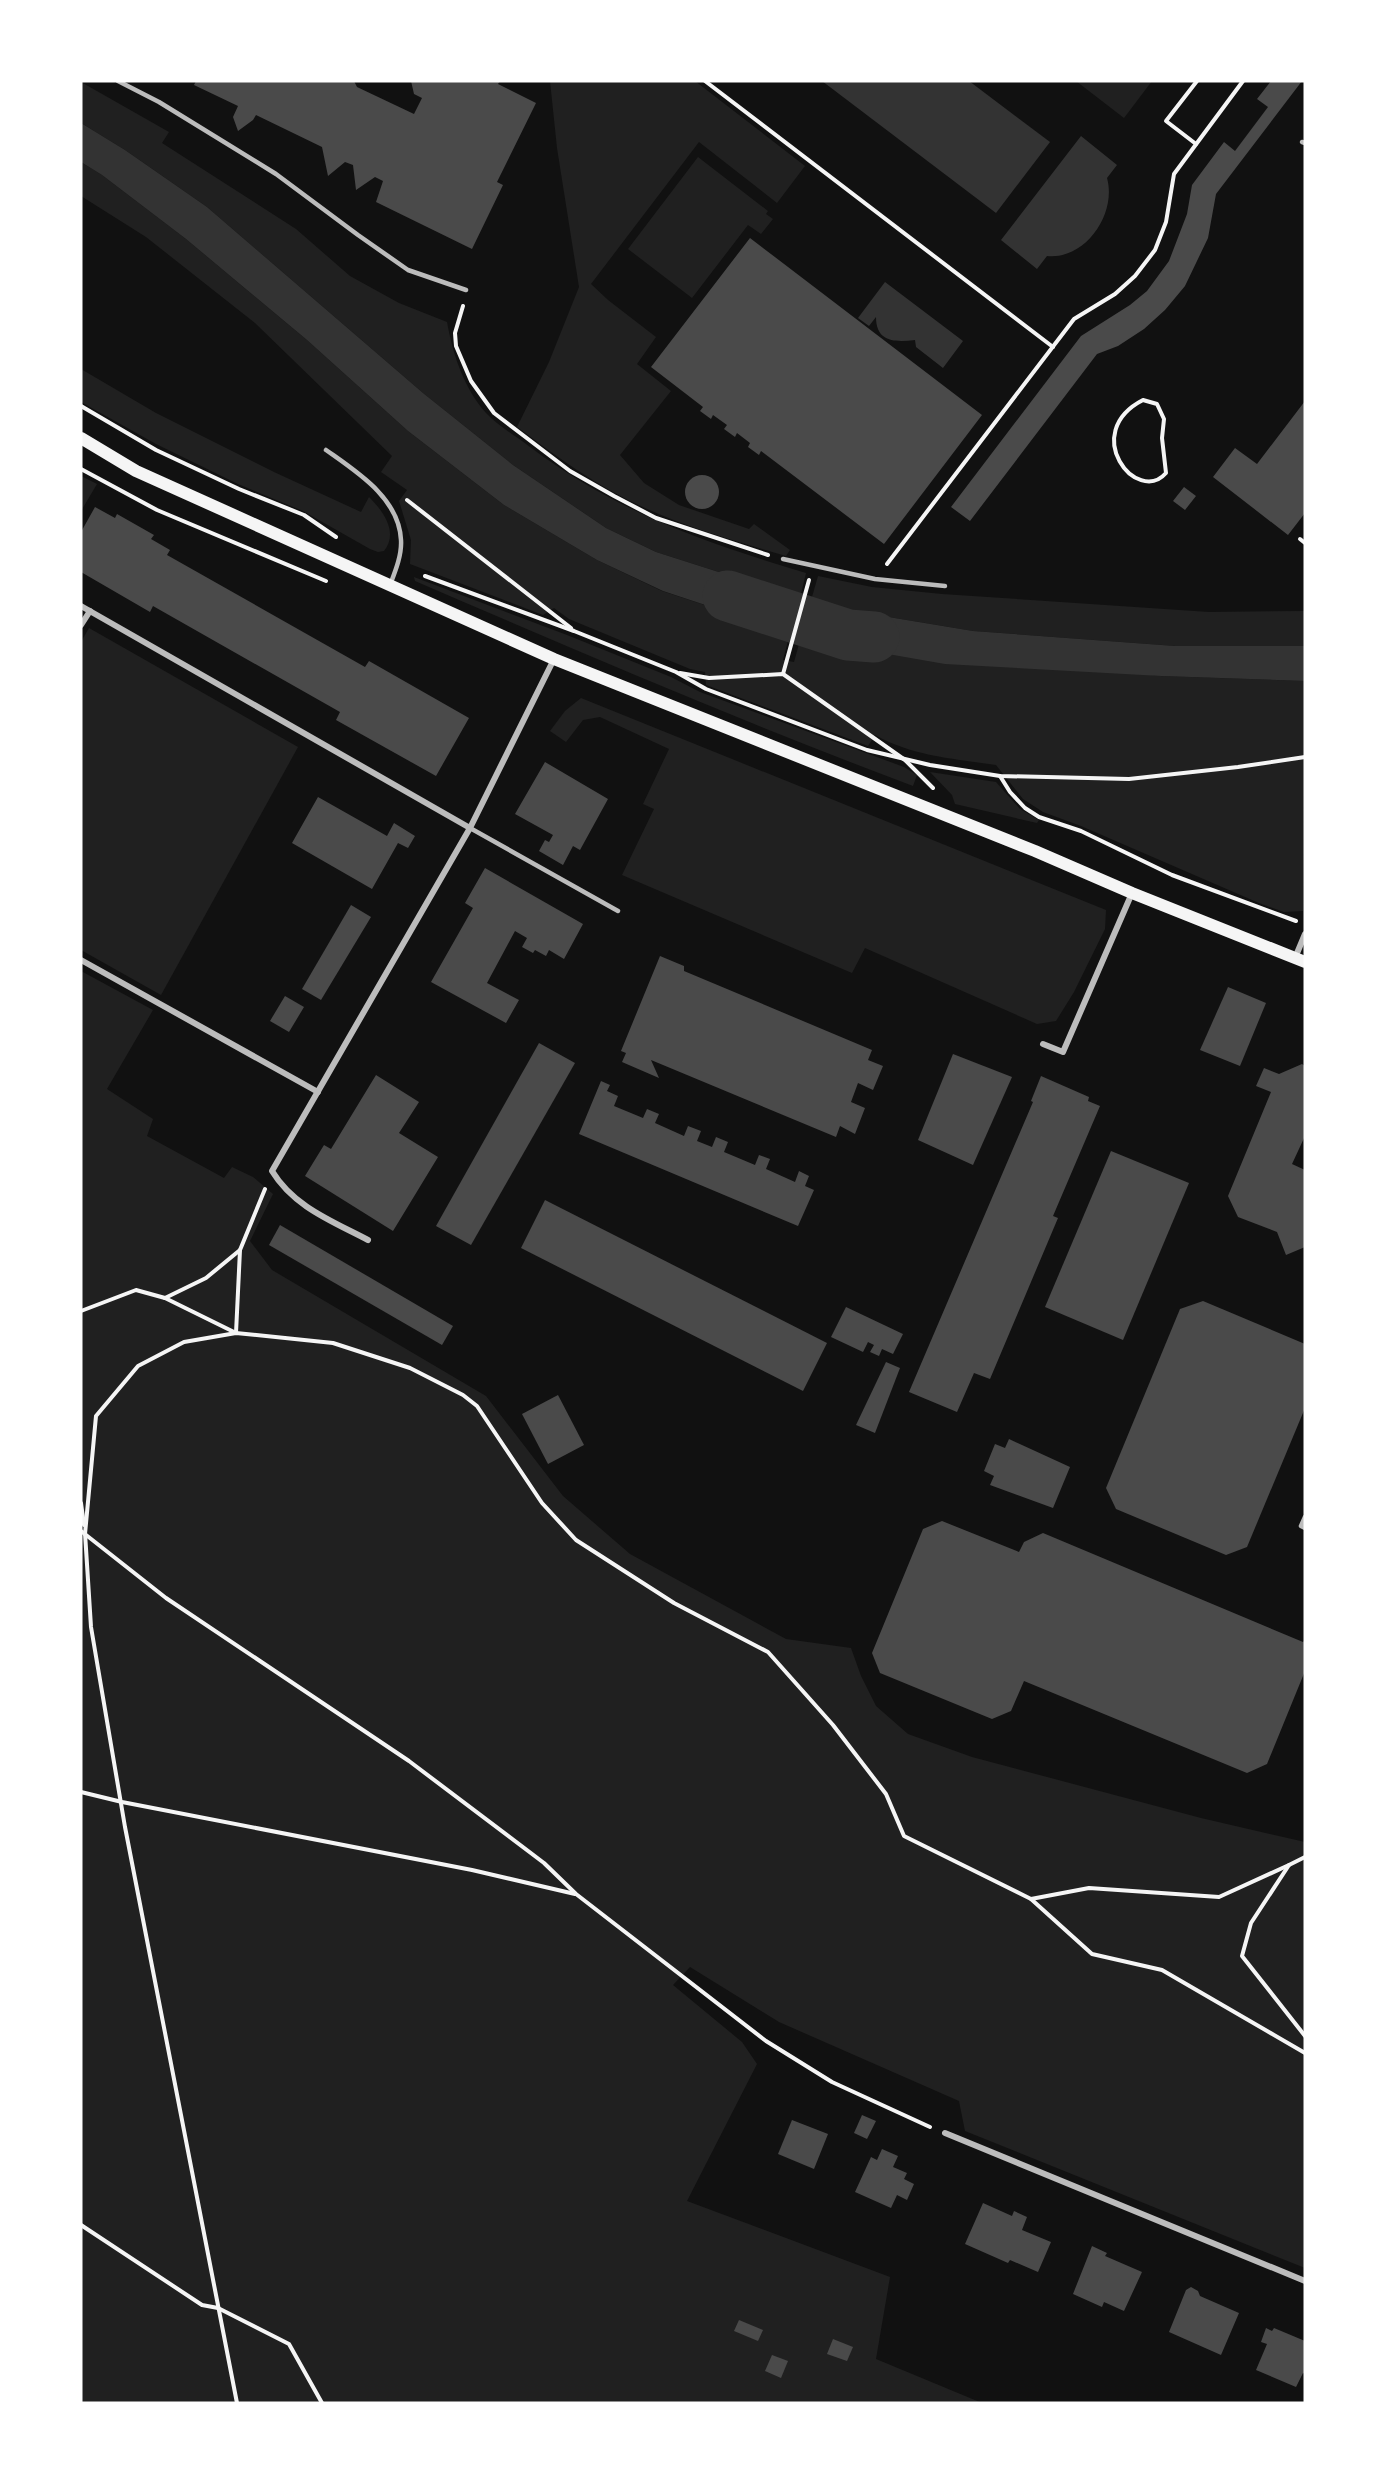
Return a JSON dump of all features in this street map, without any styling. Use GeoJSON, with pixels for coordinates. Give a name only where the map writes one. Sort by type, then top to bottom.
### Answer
{"type":"FeatureCollection","features":[{"type":"Feature","properties":{"kind":"main road"},"geometry":{"type":"LineString","coordinates":[[81,438],[136,471],[554,659],[1035,851],[1132,893],[1300,960]]}},
{"type":"Feature","properties":{"kind":"street"},"geometry":{"type":"LineString","coordinates":[[81,606],[470,828]]}},
{"type":"Feature","properties":{"kind":"street"},"geometry":{"type":"LineString","coordinates":[[81,625],[90,611]]}},
{"type":"Feature","properties":{"kind":"street"},"geometry":{"type":"LineString","coordinates":[[368,1240],[299,1204],[281,1186],[272,1171],[470,828],[554,659]]}},
{"type":"Feature","properties":{"kind":"street"},"geometry":{"type":"LineString","coordinates":[[1043,1044],[1063,1052],[1132,893]]}},
{"type":"Feature","properties":{"kind":"street"},"geometry":{"type":"LineString","coordinates":[[1300,960],[1305,934]]}},
{"type":"Feature","properties":{"kind":"street"},"geometry":{"type":"LineString","coordinates":[[81,960],[318,1092]]}},
{"type":"Feature","properties":{"kind":"street"},"geometry":{"type":"LineString","coordinates":[[945,2133],[1305,2281]]}},
{"type":"Feature","properties":{"kind":"lane"},"geometry":{"type":"LineString","coordinates":[[118,81],[159,102],[276,174],[358,236],[408,270],[466,290]]}},
{"type":"Feature","properties":{"kind":"lane"},"geometry":{"type":"LineString","coordinates":[[326,450],[360,475],[389,504],[401,540],[397,566],[390,585]]}},
{"type":"Feature","properties":{"kind":"lane"},"geometry":{"type":"LineString","coordinates":[[783,559],[875,579],[945,586]]}},
{"type":"Feature","properties":{"kind":"lane"},"geometry":{"type":"LineString","coordinates":[[470,828],[618,911]]}},
{"type":"Feature","properties":{"kind":"lane"},"geometry":{"type":"LineString","coordinates":[[1303,1527],[1305,1516]]}},
{"type":"Feature","properties":{"kind":"path"},"geometry":{"type":"LineString","coordinates":[[705,81],[1053,347]]}},
{"type":"Feature","properties":{"kind":"path"},"geometry":{"type":"LineString","coordinates":[[1196,144],[1166,121],[1197,81]]}},
{"type":"Feature","properties":{"kind":"path"},"geometry":{"type":"LineString","coordinates":[[875,579],[1074,319],[1115,294],[1135,276],[1155,250],[1166,222],[1174,174],[1243,81]]}},
{"type":"Feature","properties":{"kind":"path"},"geometry":{"type":"LineString","coordinates":[[466,290],[457,326],[456,346],[471,381],[494,413],[570,471],[656,518],[783,559]]}},
{"type":"Feature","properties":{"kind":"path"},"geometry":{"type":"LineString","coordinates":[[1143,400],[1157,404],[1164,419],[1162,438],[1166,473],[1161,479],[1150,482],[1133,476],[1121,466],[1113,443],[1120,419],[1129,407],[1143,400]]}},
{"type":"Feature","properties":{"kind":"path"},"geometry":{"type":"LineString","coordinates":[[81,406],[156,450],[239,489],[304,515],[345,542]]}},
{"type":"Feature","properties":{"kind":"path"},"geometry":{"type":"LineString","coordinates":[[405,499],[574,631]]}},
{"type":"Feature","properties":{"kind":"path"},"geometry":{"type":"LineString","coordinates":[[1300,539],[1305,543]]}},
{"type":"Feature","properties":{"kind":"path"},"geometry":{"type":"LineString","coordinates":[[397,566],[574,631],[676,672],[706,689],[867,750],[905,760],[1000,776],[1129,779],[1305,757]]}},
{"type":"Feature","properties":{"kind":"path"},"geometry":{"type":"LineString","coordinates":[[783,674],[811,574]]}},
{"type":"Feature","properties":{"kind":"path"},"geometry":{"type":"LineString","coordinates":[[676,672],[709,678],[783,674],[905,760]]}},
{"type":"Feature","properties":{"kind":"path"},"geometry":{"type":"LineString","coordinates":[[1000,776],[1010,792],[1025,808],[1039,817],[1081,831],[1172,875],[1305,924]]}},
{"type":"Feature","properties":{"kind":"path"},"geometry":{"type":"LineString","coordinates":[[236,1333],[240,1250],[272,1171]]}},
{"type":"Feature","properties":{"kind":"path"},"geometry":{"type":"LineString","coordinates":[[165,1298],[206,1278],[240,1250]]}},
{"type":"Feature","properties":{"kind":"path"},"geometry":{"type":"LineString","coordinates":[[81,1311],[136,1290],[165,1298],[236,1333]]}},
{"type":"Feature","properties":{"kind":"path"},"geometry":{"type":"LineString","coordinates":[[83,1533],[96,1416],[138,1366],[184,1342],[236,1333],[333,1343],[410,1368],[463,1395],[486,1417],[505,1450],[542,1503],[576,1540],[674,1603],[768,1652],[833,1725],[886,1794],[904,1836],[1030,1899],[1092,1954],[1162,1970],[1305,2053]]}},
{"type":"Feature","properties":{"kind":"path"},"geometry":{"type":"LineString","coordinates":[[81,1503],[91,1627],[193,2186],[237,2403]]}},
{"type":"Feature","properties":{"kind":"path"},"geometry":{"type":"LineString","coordinates":[[83,1533],[166,1598],[409,1761],[544,1863],[576,1894],[766,2041],[831,2082],[945,2133]]}},
{"type":"Feature","properties":{"kind":"path"},"geometry":{"type":"LineString","coordinates":[[81,1792],[288,1836],[460,1868],[576,1894]]}},
{"type":"Feature","properties":{"kind":"path"},"geometry":{"type":"LineString","coordinates":[[1030,1899],[1089,1888],[1219,1897],[1305,1857]]}},
{"type":"Feature","properties":{"kind":"path"},"geometry":{"type":"LineString","coordinates":[[1289,1865],[1251,1923],[1242,1956],[1305,2036]]}},
{"type":"Feature","properties":{"kind":"path"},"geometry":{"type":"LineString","coordinates":[[81,2225],[202,2305],[219,2308],[289,2344],[322,2403]]}},
{"type":"Feature","properties":{"kind":"shaded area"},"geometry":{"type":"Polygon","coordinates":[[[550,81],[695,81],[805,166],[777,203],[699,142],[591,284],[656,337],[637,364],[671,391],[620,455],[644,483],[679,505],[749,529],[754,524],[790,550],[786,556],[698,529],[634,503],[588,477],[517,427],[549,362],[579,287],[557,148],[550,81]]]}},
{"type":"Feature","properties":{"kind":"shaded area"},"geometry":{"type":"Polygon","coordinates":[[[822,81],[969,81],[1050,142],[996,213],[822,81]]]}},
{"type":"Feature","properties":{"kind":"shaded area"},"geometry":{"type":"Polygon","coordinates":[[[1076,81],[1152,81],[1124,118],[1076,81]]]}},
{"type":"Feature","properties":{"kind":"shaded area"},"geometry":{"type":"Polygon","coordinates":[[[81,82],[169,132],[162,143],[296,229],[350,276],[399,303],[447,322],[456,359],[471,393],[486,413],[507,431],[563,470],[628,507],[696,537],[806,573],[800,598],[656,552],[606,528],[513,465],[423,393],[207,207],[125,150],[81,123],[81,82]]]}},
{"type":"Feature","properties":{"kind":"shaded area"},"geometry":{"type":"Polygon","coordinates":[[[81,123],[125,150],[207,207],[423,393],[513,465],[606,528],[656,552],[800,598],[790,633],[663,591],[597,560],[504,505],[408,431],[307,340],[186,239],[102,175],[81,162],[81,123]]]}},
{"type":"Feature","properties":{"kind":"shaded area"},"geometry":{"type":"Polygon","coordinates":[[[1081,136],[1117,165],[1107,178],[1109,192],[1103,219],[1086,242],[1061,255],[1047,256],[1037,269],[1001,240],[1081,136]]]}},
{"type":"Feature","properties":{"kind":"shaded area"},"geometry":{"type":"Polygon","coordinates":[[[698,157],[768,211],[766,214],[773,219],[761,234],[748,225],[692,298],[628,249],[698,157]]]}},
{"type":"Feature","properties":{"kind":"shaded area"},"geometry":{"type":"Polygon","coordinates":[[[81,162],[102,175],[186,239],[307,340],[408,431],[504,505],[597,560],[662,591],[790,633],[783,660],[794,662],[801,637],[842,646],[1161,676],[1305,681],[1303,911],[1284,912],[1259,903],[1081,826],[1043,812],[1023,799],[996,765],[919,752],[875,735],[868,746],[706,685],[705,672],[690,669],[569,619],[554,608],[543,615],[410,564],[411,540],[399,501],[407,490],[381,472],[392,456],[255,323],[146,237],[81,196],[81,162]]]}},
{"type":"Feature","properties":{"kind":"shaded area"},"geometry":{"type":"Polygon","coordinates":[[[885,282],[963,341],[943,368],[916,347],[915,340],[901,341],[883,336],[879,332],[876,317],[869,326],[858,318],[885,282]]]}},
{"type":"Feature","properties":{"kind":"shaded area"},"geometry":{"type":"Polygon","coordinates":[[[81,369],[156,413],[274,472],[361,512],[369,497],[384,515],[390,529],[390,537],[384,551],[378,552],[370,549],[303,511],[238,484],[156,444],[81,402],[81,369]]]}},
{"type":"Feature","properties":{"kind":"shaded area"},"geometry":{"type":"Polygon","coordinates":[[[81,476],[97,484],[81,511],[81,476]]]}},
{"type":"Feature","properties":{"kind":"shaded area"},"geometry":{"type":"Polygon","coordinates":[[[818,576],[872,587],[942,594],[1209,612],[1305,611],[1305,646],[1175,646],[973,631],[810,604],[818,576]]]}},
{"type":"Feature","properties":{"kind":"shaded area"},"geometry":{"type":"Polygon","coordinates":[[[414,577],[567,635],[671,677],[700,692],[904,767],[917,775],[913,786],[663,686],[415,581],[414,577]]]}},
{"type":"Feature","properties":{"kind":"shaded area"},"geometry":{"type":"Polygon","coordinates":[[[810,604],[973,631],[1175,646],[1305,646],[1305,681],[945,664],[801,637],[810,604]]]}},
{"type":"Feature","properties":{"kind":"shaded area"},"geometry":{"type":"Polygon","coordinates":[[[89,628],[298,747],[161,995],[81,950],[81,642],[89,628]]]}},
{"type":"Feature","properties":{"kind":"shaded area"},"geometry":{"type":"Polygon","coordinates":[[[581,698],[1106,910],[1105,929],[1074,992],[1056,1021],[1037,1024],[865,948],[852,973],[622,875],[654,809],[643,804],[669,749],[600,717],[583,720],[566,742],[550,731],[565,711],[581,698]]]}},
{"type":"Feature","properties":{"kind":"shaded area"},"geometry":{"type":"Polygon","coordinates":[[[930,772],[996,782],[1020,809],[1039,820],[1037,823],[955,804],[952,795],[930,772]]]}},
{"type":"Feature","properties":{"kind":"shaded area"},"geometry":{"type":"Polygon","coordinates":[[[81,971],[153,1010],[107,1089],[153,1119],[147,1136],[224,1178],[232,1167],[253,1177],[273,1194],[250,1241],[272,1270],[486,1396],[563,1496],[630,1554],[786,1639],[851,1648],[861,1676],[876,1706],[908,1734],[972,1757],[1201,1818],[1305,1842],[1305,2268],[965,2131],[959,2101],[779,2022],[690,1967],[673,1985],[742,2042],[757,2064],[687,2201],[890,2277],[876,2359],[982,2403],[81,2403],[81,971]]]}},
{"type":"Feature","properties":{"kind":"building"},"geometry":{"type":"Polygon","coordinates":[[[196,81],[354,81],[357,87],[414,114],[422,98],[414,94],[411,81],[500,81],[498,84],[536,103],[497,182],[503,185],[472,249],[376,202],[383,181],[375,177],[356,190],[353,165],[345,162],[328,176],[322,147],[256,115],[238,131],[233,117],[238,106],[194,85],[196,81]]]}},
{"type":"Feature","properties":{"kind":"building"},"geometry":{"type":"Polygon","coordinates":[[[1271,81],[1302,81],[1216,194],[1208,238],[1185,286],[1165,310],[1144,329],[1118,346],[1097,354],[970,521],[951,507],[1081,336],[1130,305],[1147,291],[1169,261],[1187,214],[1192,185],[1224,142],[1235,151],[1268,107],[1257,99],[1271,81]]]}},
{"type":"Feature","properties":{"kind":"building"},"geometry":{"type":"Polygon","coordinates":[[[750,238],[982,415],[884,544],[761,451],[759,455],[748,447],[750,443],[737,433],[735,437],[724,429],[727,425],[713,415],[711,419],[700,411],[703,407],[651,367],[750,238]]]}},
{"type":"Feature","properties":{"kind":"building"},"geometry":{"type":"Polygon","coordinates":[[[1305,401],[1305,513],[1288,535],[1213,477],[1235,448],[1257,464],[1305,401]]]}},
{"type":"Feature","properties":{"kind":"building"},"geometry":{"type":"Polygon","coordinates":[[[702,475],[714,480],[719,492],[714,504],[702,509],[690,504],[685,492],[690,480],[702,475]]]}},
{"type":"Feature","properties":{"kind":"building"},"geometry":{"type":"Polygon","coordinates":[[[1184,487],[1196,496],[1185,510],[1173,501],[1184,487]]]}},
{"type":"Feature","properties":{"kind":"building"},"geometry":{"type":"Polygon","coordinates":[[[95,507],[115,518],[117,514],[154,535],[151,539],[170,550],[167,555],[365,667],[369,661],[469,718],[436,776],[336,720],[340,712],[153,606],[150,612],[81,572],[81,532],[95,507]]]}},
{"type":"Feature","properties":{"kind":"building"},"geometry":{"type":"Polygon","coordinates":[[[545,762],[608,799],[580,850],[573,846],[563,865],[539,851],[545,840],[549,842],[553,835],[515,814],[545,762]]]}},
{"type":"Feature","properties":{"kind":"building"},"geometry":{"type":"Polygon","coordinates":[[[318,797],[387,836],[394,823],[415,836],[408,848],[398,843],[372,889],[292,843],[318,797]]]}},
{"type":"Feature","properties":{"kind":"building"},"geometry":{"type":"Polygon","coordinates":[[[485,868],[583,924],[564,959],[549,950],[546,956],[522,947],[527,938],[515,931],[487,983],[519,1000],[506,1023],[431,982],[473,908],[465,903],[485,868]]]}},
{"type":"Feature","properties":{"kind":"building"},"geometry":{"type":"Polygon","coordinates":[[[351,905],[371,917],[321,1000],[302,989],[351,905]]]}},
{"type":"Feature","properties":{"kind":"building"},"geometry":{"type":"Polygon","coordinates":[[[660,956],[684,966],[684,971],[872,1050],[868,1060],[883,1066],[873,1090],[858,1083],[851,1102],[865,1108],[855,1134],[840,1126],[836,1137],[651,1060],[659,1078],[622,1062],[626,1053],[621,1051],[660,956]]]}},
{"type":"Feature","properties":{"kind":"building"},"geometry":{"type":"Polygon","coordinates":[[[1228,987],[1266,1003],[1240,1066],[1200,1050],[1228,987]]]}},
{"type":"Feature","properties":{"kind":"building"},"geometry":{"type":"Polygon","coordinates":[[[285,996],[304,1007],[289,1032],[270,1021],[285,996]]]}},
{"type":"Feature","properties":{"kind":"building"},"geometry":{"type":"Polygon","coordinates":[[[539,1043],[575,1063],[471,1245],[436,1226],[539,1043]]]}},
{"type":"Feature","properties":{"kind":"building"},"geometry":{"type":"Polygon","coordinates":[[[953,1054],[1012,1077],[973,1165],[918,1140],[953,1054]]]}},
{"type":"Feature","properties":{"kind":"building"},"geometry":{"type":"Polygon","coordinates":[[[1302,1064],[1305,1066],[1305,1136],[1292,1164],[1305,1170],[1305,1247],[1286,1255],[1277,1232],[1238,1217],[1228,1196],[1271,1092],[1256,1086],[1264,1068],[1279,1074],[1302,1064]]]}},
{"type":"Feature","properties":{"kind":"building"},"geometry":{"type":"Polygon","coordinates":[[[376,1075],[419,1102],[399,1133],[438,1157],[393,1231],[305,1176],[324,1145],[331,1149],[376,1075]]]}},
{"type":"Feature","properties":{"kind":"building"},"geometry":{"type":"Polygon","coordinates":[[[1041,1076],[1089,1097],[1088,1101],[1100,1106],[1053,1216],[1058,1218],[990,1379],[974,1373],[957,1412],[909,1392],[1033,1102],[1031,1101],[1041,1076]]]}},
{"type":"Feature","properties":{"kind":"building"},"geometry":{"type":"Polygon","coordinates":[[[601,1081],[610,1085],[607,1091],[618,1096],[614,1106],[643,1118],[647,1109],[659,1114],[655,1123],[684,1136],[688,1126],[701,1131],[697,1141],[712,1147],[716,1137],[728,1142],[724,1152],[755,1165],[759,1155],[770,1159],[766,1169],[795,1182],[799,1171],[809,1176],[805,1186],[814,1190],[798,1226],[579,1134],[601,1081]]]}},
{"type":"Feature","properties":{"kind":"building"},"geometry":{"type":"Polygon","coordinates":[[[1111,1151],[1189,1183],[1123,1340],[1045,1307],[1111,1151]]]}},
{"type":"Feature","properties":{"kind":"building"},"geometry":{"type":"Polygon","coordinates":[[[545,1200],[827,1343],[803,1391],[521,1248],[545,1200]]]}},
{"type":"Feature","properties":{"kind":"building"},"geometry":{"type":"Polygon","coordinates":[[[280,1225],[453,1326],[442,1345],[269,1245],[280,1225]]]}},
{"type":"Feature","properties":{"kind":"building"},"geometry":{"type":"Polygon","coordinates":[[[1203,1301],[1305,1344],[1305,1408],[1247,1547],[1226,1555],[1116,1509],[1106,1488],[1180,1309],[1203,1301]]]}},
{"type":"Feature","properties":{"kind":"building"},"geometry":{"type":"Polygon","coordinates":[[[846,1307],[903,1334],[893,1354],[882,1349],[879,1356],[870,1352],[874,1345],[868,1342],[863,1352],[831,1337],[846,1307]]]}},
{"type":"Feature","properties":{"kind":"building"},"geometry":{"type":"Polygon","coordinates":[[[886,1362],[900,1368],[875,1433],[856,1425],[886,1362]]]}},
{"type":"Feature","properties":{"kind":"building"},"geometry":{"type":"Polygon","coordinates":[[[558,1395],[584,1445],[548,1464],[522,1414],[558,1395]]]}},
{"type":"Feature","properties":{"kind":"building"},"geometry":{"type":"Polygon","coordinates":[[[1009,1439],[1070,1467],[1053,1508],[990,1485],[994,1476],[984,1471],[995,1444],[1005,1448],[1009,1439]]]}},
{"type":"Feature","properties":{"kind":"building"},"geometry":{"type":"Polygon","coordinates":[[[942,1521],[1019,1552],[1024,1542],[1043,1533],[1303,1642],[1305,1640],[1305,1671],[1267,1764],[1247,1773],[1024,1681],[1011,1711],[992,1719],[880,1673],[872,1653],[923,1529],[942,1521]]]}},
{"type":"Feature","properties":{"kind":"building"},"geometry":{"type":"Polygon","coordinates":[[[862,2115],[876,2121],[867,2139],[854,2133],[862,2115]]]}},
{"type":"Feature","properties":{"kind":"building"},"geometry":{"type":"Polygon","coordinates":[[[792,2120],[828,2134],[814,2169],[778,2154],[792,2120]]]}},
{"type":"Feature","properties":{"kind":"building"},"geometry":{"type":"Polygon","coordinates":[[[882,2149],[898,2156],[893,2167],[907,2173],[904,2179],[914,2184],[907,2200],[897,2195],[891,2208],[855,2192],[871,2157],[877,2160],[882,2149]]]}},
{"type":"Feature","properties":{"kind":"building"},"geometry":{"type":"Polygon","coordinates":[[[983,2203],[1012,2216],[1014,2211],[1027,2217],[1022,2230],[1051,2242],[1038,2272],[1010,2260],[1008,2263],[965,2244],[983,2203]]]}},
{"type":"Feature","properties":{"kind":"building"},"geometry":{"type":"Polygon","coordinates":[[[1092,2246],[1107,2253],[1105,2256],[1142,2272],[1124,2311],[1104,2302],[1102,2307],[1073,2294],[1092,2246]]]}},
{"type":"Feature","properties":{"kind":"building"},"geometry":{"type":"Polygon","coordinates":[[[1191,2287],[1198,2291],[1200,2296],[1239,2313],[1221,2355],[1169,2332],[1186,2290],[1191,2287]]]}},
{"type":"Feature","properties":{"kind":"building"},"geometry":{"type":"Polygon","coordinates":[[[739,2320],[763,2330],[758,2341],[734,2331],[739,2320]]]}},
{"type":"Feature","properties":{"kind":"building"},"geometry":{"type":"Polygon","coordinates":[[[1266,2328],[1272,2331],[1274,2328],[1305,2341],[1305,2374],[1303,2373],[1296,2387],[1256,2370],[1267,2344],[1261,2342],[1266,2328]]]}},
{"type":"Feature","properties":{"kind":"building"},"geometry":{"type":"Polygon","coordinates":[[[833,2339],[853,2347],[847,2361],[827,2354],[833,2339]]]}},
{"type":"Feature","properties":{"kind":"building"},"geometry":{"type":"Polygon","coordinates":[[[772,2355],[788,2361],[781,2378],[765,2371],[772,2355]]]}},
{"type":"Feature","properties":{"kind":"waterway"},"geometry":{"type":"LineString","coordinates":[[728,596],[848,635],[874,637]]}}]}
